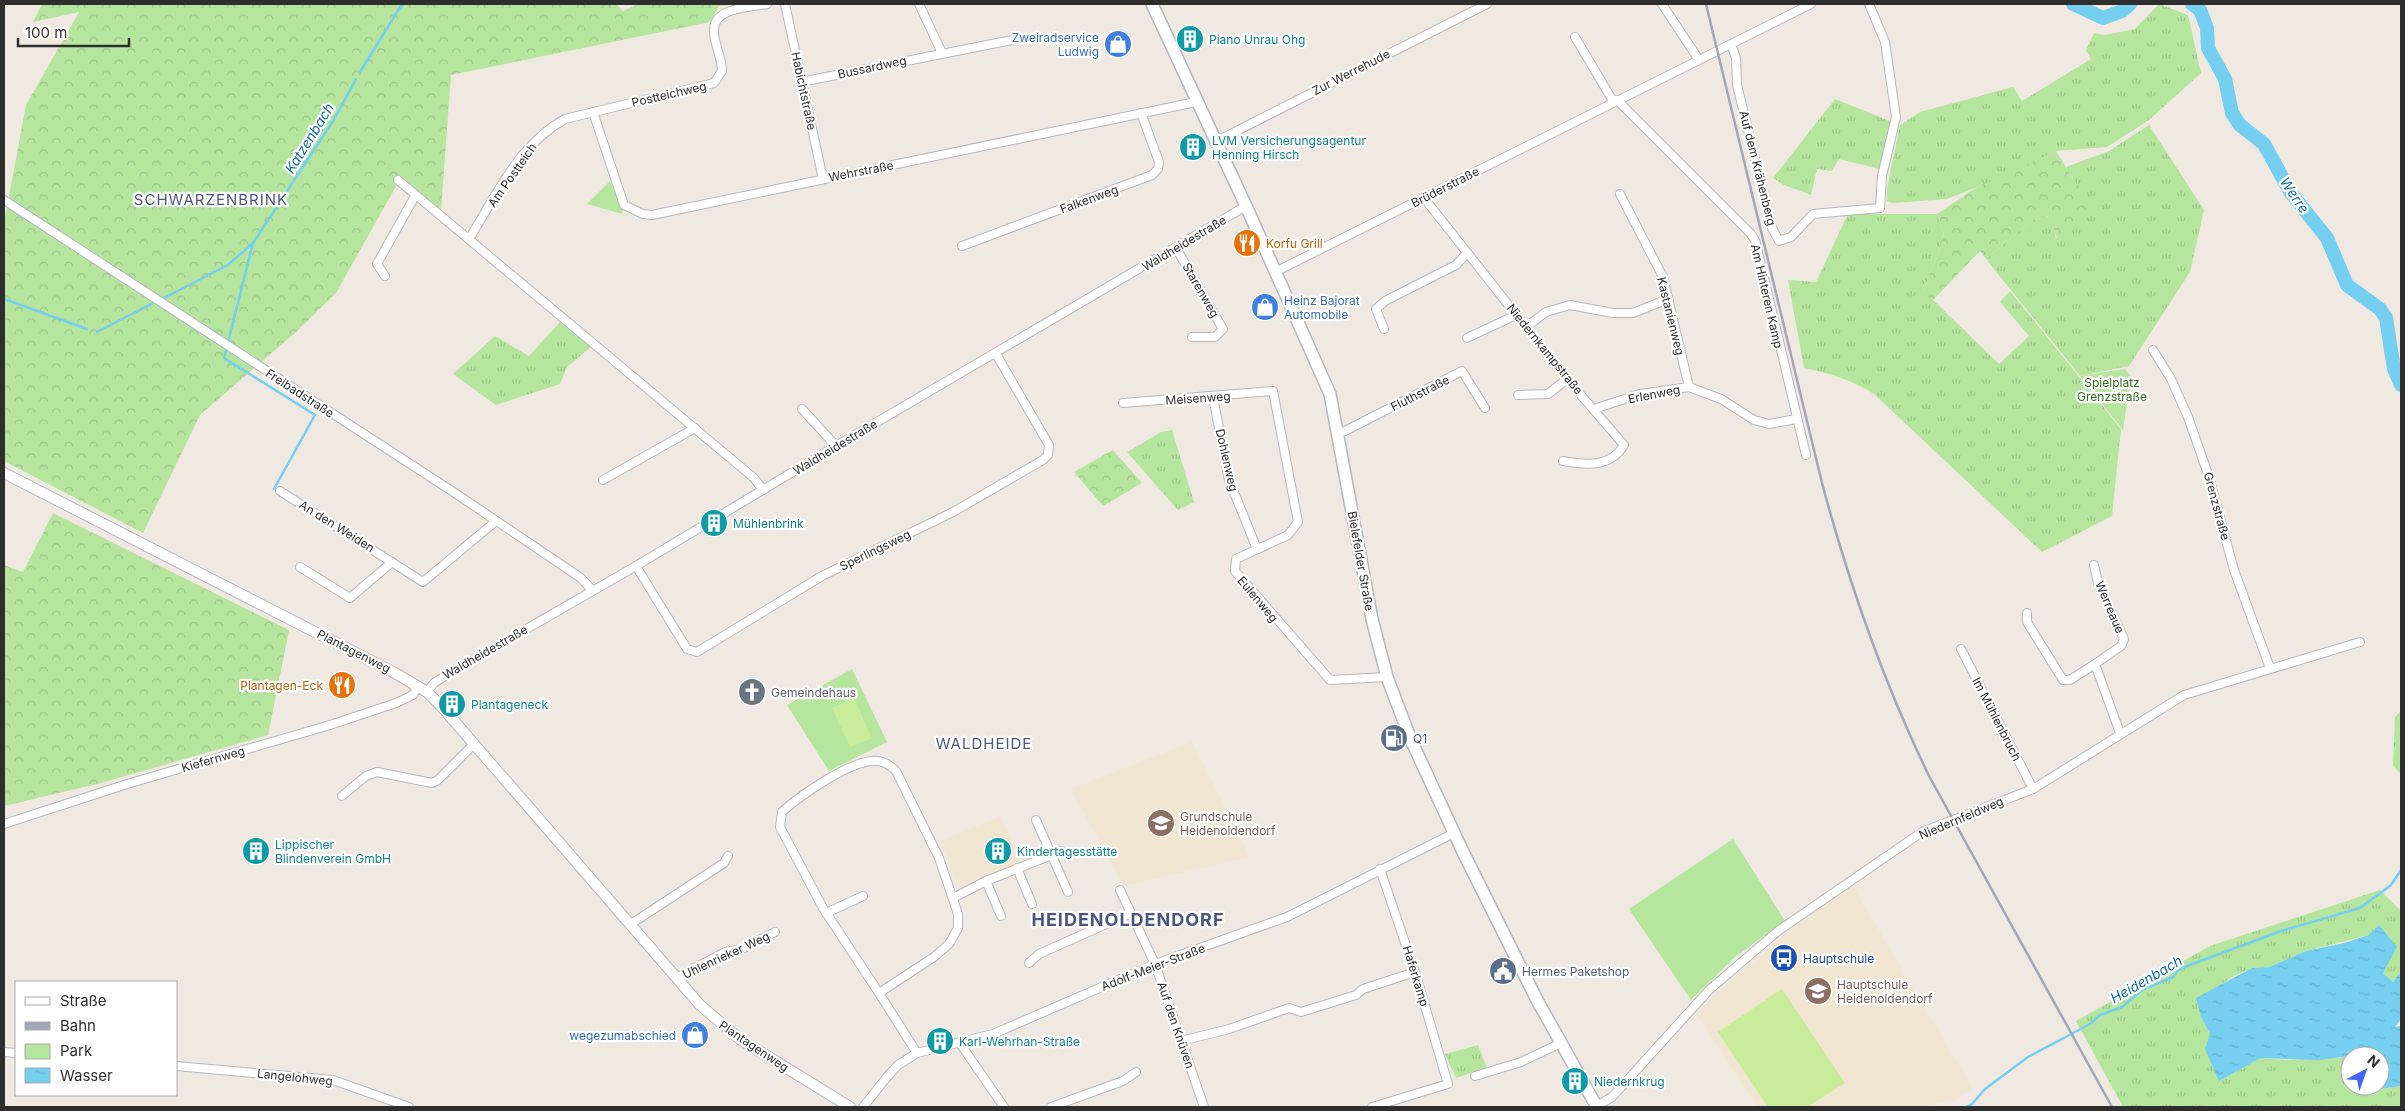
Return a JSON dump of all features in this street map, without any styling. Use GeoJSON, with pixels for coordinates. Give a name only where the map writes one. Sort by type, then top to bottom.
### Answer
{"type":"FeatureCollection","features":[{"type":"Feature","properties":{"kind":"main road","name":"Bielefelder Straße"},"geometry":{"type":"LineString","coordinates":[[1152,4],[1324,380],[1338,433],[1364,579],[1387,677],[1423,770],[1561,1043],[1597,1107]]}},
{"type":"Feature","properties":{"kind":"street","name":"Postteichweg"},"geometry":{"type":"LineString","coordinates":[[593,112],[714,83],[722,71],[714,29],[716,22],[725,13],[768,4]]}},
{"type":"Feature","properties":{"kind":"street","name":"Habichtstraße"},"geometry":{"type":"LineString","coordinates":[[785,4],[823,179]]}},
{"type":"Feature","properties":{"kind":"street"},"geometry":{"type":"LineString","coordinates":[[919,4],[942,53]]}},
{"type":"Feature","properties":{"kind":"street","name":"Zur Werrehude"},"geometry":{"type":"LineString","coordinates":[[1215,142],[1487,4]]}},
{"type":"Feature","properties":{"kind":"street"},"geometry":{"type":"LineString","coordinates":[[1662,4],[1699,60]]}},
{"type":"Feature","properties":{"kind":"street","name":"Brüderstraße"},"geometry":{"type":"LineString","coordinates":[[1275,272],[1811,4]]}},
{"type":"Feature","properties":{"kind":"street","name":"Auf dem Krähenberg"},"geometry":{"type":"LineString","coordinates":[[1731,44],[1736,58],[1737,85],[1772,228],[1778,240],[1791,237],[1813,214],[1880,208],[1882,176],[1896,117],[1885,42],[1869,4]]}},
{"type":"Feature","properties":{"kind":"street"},"geometry":{"type":"LineString","coordinates":[[1575,37],[1615,101]]}},
{"type":"Feature","properties":{"kind":"street","name":"Bussardweg"},"geometry":{"type":"LineString","coordinates":[[801,82],[1012,40]]}},
{"type":"Feature","properties":{"kind":"street","name":"Am Hinteren Kamp"},"geometry":{"type":"LineString","coordinates":[[1615,101],[1751,234],[1806,455]]}},
{"type":"Feature","properties":{"kind":"street","name":"Wehrstraße"},"geometry":{"type":"LineString","coordinates":[[593,112],[624,205],[644,214],[662,214],[1196,102]]}},
{"type":"Feature","properties":{"kind":"street","name":"Am Postteich"},"geometry":{"type":"LineString","coordinates":[[469,239],[523,153],[535,140],[565,120],[593,112]]}},
{"type":"Feature","properties":{"kind":"street","name":"Falkenweg"},"geometry":{"type":"LineString","coordinates":[[962,246],[1152,175],[1158,169],[1159,162],[1141,113]]}},
{"type":"Feature","properties":{"kind":"street"},"geometry":{"type":"LineString","coordinates":[[398,180],[754,478],[763,490]]}},
{"type":"Feature","properties":{"kind":"street","name":"Kastanienweg"},"geometry":{"type":"LineString","coordinates":[[1620,194],[1663,277],[1689,387]]}},
{"type":"Feature","properties":{"kind":"street"},"geometry":{"type":"LineString","coordinates":[[385,276],[377,264],[416,196]]}},
{"type":"Feature","properties":{"kind":"street","name":"Niedernkampstraße"},"geometry":{"type":"LineString","coordinates":[[1424,198],[1567,379],[1624,445],[1620,452],[1602,464],[1585,465],[1564,461]]}},
{"type":"Feature","properties":{"kind":"street","name":"Freibadstraße"},"geometry":{"type":"LineString","coordinates":[[4,200],[496,520],[580,578],[592,590]]}},
{"type":"Feature","properties":{"kind":"street","name":"Waldheidestraße"},"geometry":{"type":"LineString","coordinates":[[427,692],[434,683],[1246,206]]}},
{"type":"Feature","properties":{"kind":"street","name":"Starenweg"},"geometry":{"type":"LineString","coordinates":[[1176,248],[1223,329],[1215,336],[1192,337]]}},
{"type":"Feature","properties":{"kind":"street"},"geometry":{"type":"LineString","coordinates":[[1384,329],[1376,309],[1385,301],[1456,266],[1467,253]]}},
{"type":"Feature","properties":{"kind":"street"},"geometry":{"type":"LineString","coordinates":[[1526,327],[1546,312],[1570,305],[1613,313],[1633,313],[1668,299]]}},
{"type":"Feature","properties":{"kind":"street"},"geometry":{"type":"LineString","coordinates":[[1467,338],[1516,314]]}},
{"type":"Feature","properties":{"kind":"street","name":"Grenzstraße"},"geometry":{"type":"LineString","coordinates":[[2153,350],[2171,379],[2188,416],[2210,477],[2234,570],[2270,668]]}},
{"type":"Feature","properties":{"kind":"street","name":"Sperlingsweg"},"geometry":{"type":"LineString","coordinates":[[636,566],[687,649],[697,652],[822,576],[946,515],[1043,460],[1048,455],[1048,445],[996,354]]}},
{"type":"Feature","properties":{"kind":"street","name":"Fluthstraße"},"geometry":{"type":"LineString","coordinates":[[1338,433],[1462,371],[1485,408]]}},
{"type":"Feature","properties":{"kind":"street"},"geometry":{"type":"LineString","coordinates":[[1518,395],[1548,394],[1567,379]]}},
{"type":"Feature","properties":{"kind":"street","name":"Erlenweg"},"geometry":{"type":"LineString","coordinates":[[1594,409],[1640,394],[1689,387],[1721,399],[1754,420],[1769,424],[1796,419]]}},
{"type":"Feature","properties":{"kind":"street","name":"Meisenweg"},"geometry":{"type":"LineString","coordinates":[[1123,403],[1274,391]]}},
{"type":"Feature","properties":{"kind":"street","name":"Eulenweg"},"geometry":{"type":"LineString","coordinates":[[1274,391],[1298,522],[1288,535],[1236,559],[1235,571],[1330,680],[1387,677]]}},
{"type":"Feature","properties":{"kind":"street","name":"Dohlenweg"},"geometry":{"type":"LineString","coordinates":[[1213,397],[1229,480],[1257,549]]}},
{"type":"Feature","properties":{"kind":"street"},"geometry":{"type":"LineString","coordinates":[[802,409],[836,446]]}},
{"type":"Feature","properties":{"kind":"street"},"geometry":{"type":"LineString","coordinates":[[603,480],[695,428]]}},
{"type":"Feature","properties":{"kind":"street","name":"Plantagenweg"},"geometry":{"type":"LineString","coordinates":[[4,473],[339,644],[427,692],[700,1005],[726,1029],[850,1107]]}},
{"type":"Feature","properties":{"kind":"street","name":"An den Weiden"},"geometry":{"type":"LineString","coordinates":[[280,491],[423,582],[496,520]]}},
{"type":"Feature","properties":{"kind":"street"},"geometry":{"type":"LineString","coordinates":[[300,567],[350,598],[392,562]]}},
{"type":"Feature","properties":{"kind":"street","name":"Werreaue"},"geometry":{"type":"LineString","coordinates":[[2027,613],[2027,622],[2063,680],[2070,680],[2121,646],[2124,639],[2098,583],[2094,565]]}},
{"type":"Feature","properties":{"kind":"street","name":"Niedernfeldweg"},"geometry":{"type":"LineString","coordinates":[[1597,1107],[1612,1097],[1709,990],[1781,929],[1922,832],[2032,789],[2184,695],[2360,642]]}},
{"type":"Feature","properties":{"kind":"street","name":"Im Mühlenbruch"},"geometry":{"type":"LineString","coordinates":[[1961,649],[2032,789]]}},
{"type":"Feature","properties":{"kind":"street"},"geometry":{"type":"LineString","coordinates":[[2094,664],[2120,733]]}},
{"type":"Feature","properties":{"kind":"street","name":"Kiefernweg"},"geometry":{"type":"LineString","coordinates":[[4,824],[128,784],[330,725],[396,703],[413,695],[418,687]]}},
{"type":"Feature","properties":{"kind":"street"},"geometry":{"type":"LineString","coordinates":[[342,796],[366,776],[377,772],[432,783],[438,780],[474,744]]}},
{"type":"Feature","properties":{"kind":"street"},"geometry":{"type":"LineString","coordinates":[[879,993],[934,957],[949,944],[958,928],[958,914],[939,858],[896,771],[890,765],[874,760],[860,763],[831,778],[793,802],[782,812],[780,827],[826,913],[917,1053]]}},
{"type":"Feature","properties":{"kind":"street"},"geometry":{"type":"LineString","coordinates":[[1036,820],[1068,892]]}},
{"type":"Feature","properties":{"kind":"street","name":"Adolf-Meier-Straße"},"geometry":{"type":"LineString","coordinates":[[863,1107],[885,1078],[898,1065],[917,1053],[992,1034],[1155,964],[1286,917],[1454,834]]}},
{"type":"Feature","properties":{"kind":"street"},"geometry":{"type":"LineString","coordinates":[[953,898],[986,881],[1062,850]]}},
{"type":"Feature","properties":{"kind":"street"},"geometry":{"type":"LineString","coordinates":[[631,924],[724,864],[728,856]]}},
{"type":"Feature","properties":{"kind":"street"},"geometry":{"type":"LineString","coordinates":[[1017,868],[1032,904]]}},
{"type":"Feature","properties":{"kind":"street","name":"Haferkamp"},"geometry":{"type":"LineString","coordinates":[[1372,1107],[1448,1084],[1415,972],[1380,869]]}},
{"type":"Feature","properties":{"kind":"street"},"geometry":{"type":"LineString","coordinates":[[986,881],[1001,916]]}},
{"type":"Feature","properties":{"kind":"street","name":"Auf den Knüven"},"geometry":{"type":"LineString","coordinates":[[1120,890],[1155,964],[1204,1107]]}},
{"type":"Feature","properties":{"kind":"street"},"geometry":{"type":"LineString","coordinates":[[826,913],[863,896]]}},
{"type":"Feature","properties":{"kind":"street"},"geometry":{"type":"LineString","coordinates":[[1028,963],[1039,954],[1131,913]]}},
{"type":"Feature","properties":{"kind":"street","name":"Uhlenrieker Weg"},"geometry":{"type":"LineString","coordinates":[[676,978],[725,952],[742,949],[775,932]]}},
{"type":"Feature","properties":{"kind":"street"},"geometry":{"type":"LineString","coordinates":[[1182,1041],[1229,1029],[1289,1008],[1301,1012],[1309,1010],[1356,995],[1363,989],[1415,972]]}},
{"type":"Feature","properties":{"kind":"street"},"geometry":{"type":"LineString","coordinates":[[959,1042],[1004,1107]]}},
{"type":"Feature","properties":{"kind":"street"},"geometry":{"type":"LineString","coordinates":[[1475,1076],[1521,1062],[1561,1043]]}},
{"type":"Feature","properties":{"kind":"street","name":"Langelohweg"},"geometry":{"type":"LineString","coordinates":[[178,1066],[333,1080],[409,1107]]}},
{"type":"Feature","properties":{"kind":"street"},"geometry":{"type":"LineString","coordinates":[[1051,1107],[1123,1081],[1136,1072]]}},
{"type":"Feature","properties":{"kind":"shaded area","name":"Grundschule Heidenoldendorf"},"geometry":{"type":"Polygon","coordinates":[[[1192,742],[1250,857],[1124,886],[1071,789],[1192,742]]]}},
{"type":"Feature","properties":{"kind":"shaded area"},"geometry":{"type":"Polygon","coordinates":[[[1001,816],[1021,865],[967,888],[956,883],[941,841],[1001,816]]]}},
{"type":"Feature","properties":{"kind":"shaded area","name":"Hauptschule Heidenoldendorf"},"geometry":{"type":"Polygon","coordinates":[[[1852,885],[1973,1089],[1955,1100],[1921,1107],[1757,1107],[1696,1013],[1793,927],[1852,885]]]}},
{"type":"Feature","properties":{"kind":"green space"},"geometry":{"type":"Polygon","coordinates":[[[42,4],[616,4],[623,11],[638,4],[737,4],[719,6],[710,22],[451,75],[441,211],[400,179],[336,293],[296,332],[200,415],[143,533],[4,461],[4,223],[26,105],[79,12],[33,22],[42,4]]]}},
{"type":"Feature","properties":{"kind":"green space"},"geometry":{"type":"Polygon","coordinates":[[[2159,4],[2188,15],[2201,73],[2149,120],[2107,147],[2056,151],[1998,179],[1947,199],[1893,203],[1887,201],[1887,188],[1900,125],[1920,112],[2013,87],[2022,101],[2091,59],[2086,50],[2094,33],[2105,35],[2135,29],[2159,4]]]}},
{"type":"Feature","properties":{"kind":"green space"},"geometry":{"type":"Polygon","coordinates":[[[1835,99],[1892,122],[1880,169],[1839,159],[1832,171],[1817,169],[1811,195],[1784,185],[1773,178],[1835,99]]]}},
{"type":"Feature","properties":{"kind":"green space"},"geometry":{"type":"Polygon","coordinates":[[[2149,125],[2204,210],[2190,272],[2129,366],[2080,376],[1986,259],[2033,220],[2050,216],[2056,238],[2089,206],[2066,167],[2109,151],[2149,125]]]}},
{"type":"Feature","properties":{"kind":"green space"},"geometry":{"type":"Polygon","coordinates":[[[2056,151],[2090,206],[2057,238],[2049,216],[2033,220],[1986,259],[1980,251],[1932,301],[1923,290],[1939,252],[1944,234],[1937,214],[1974,189],[2056,151]]]}},
{"type":"Feature","properties":{"kind":"green space"},"geometry":{"type":"Polygon","coordinates":[[[610,181],[623,210],[622,214],[587,204],[610,181]]]}},
{"type":"Feature","properties":{"kind":"green space"},"geometry":{"type":"Polygon","coordinates":[[[1848,214],[1937,214],[1944,234],[1939,252],[1923,290],[1999,364],[2029,336],[2000,302],[2010,291],[2121,429],[2112,516],[2042,552],[1874,394],[1840,378],[1804,368],[1788,280],[1816,282],[1848,214]]]}},
{"type":"Feature","properties":{"kind":"green space"},"geometry":{"type":"Polygon","coordinates":[[[561,321],[592,346],[567,367],[560,384],[496,405],[453,374],[495,336],[529,356],[561,321]]]}},
{"type":"Feature","properties":{"kind":"green space","name":"Spielplatz Grenzstraße"},"geometry":{"type":"Polygon","coordinates":[[[2125,369],[2131,376],[2123,430],[2080,376],[2125,369]]]}},
{"type":"Feature","properties":{"kind":"green space"},"geometry":{"type":"Polygon","coordinates":[[[1172,430],[1194,502],[1178,510],[1127,452],[1161,432],[1172,430]]]}},
{"type":"Feature","properties":{"kind":"green space"},"geometry":{"type":"Polygon","coordinates":[[[1113,450],[1142,483],[1103,506],[1074,472],[1113,450]]]}},
{"type":"Feature","properties":{"kind":"green space"},"geometry":{"type":"Polygon","coordinates":[[[53,513],[289,630],[268,735],[101,783],[4,806],[4,565],[23,572],[53,513]]]}},
{"type":"Feature","properties":{"kind":"green space"},"geometry":{"type":"Polygon","coordinates":[[[852,669],[887,742],[829,771],[787,705],[852,669]]]}},
{"type":"Feature","properties":{"kind":"green space"},"geometry":{"type":"Polygon","coordinates":[[[854,698],[872,738],[850,747],[832,708],[854,698]]]}},
{"type":"Feature","properties":{"kind":"green space"},"geometry":{"type":"Polygon","coordinates":[[[2401,711],[2401,775],[2393,765],[2395,717],[2401,711]]]}},
{"type":"Feature","properties":{"kind":"green space"},"geometry":{"type":"Polygon","coordinates":[[[1733,839],[1785,921],[1735,957],[1691,1000],[1629,909],[1733,839]]]}},
{"type":"Feature","properties":{"kind":"green space"},"geometry":{"type":"Polygon","coordinates":[[[2380,890],[2401,911],[2401,971],[2393,982],[2383,973],[2369,935],[2306,951],[2269,967],[2252,968],[2232,977],[2211,992],[2201,1017],[2210,1034],[2219,1081],[2261,1058],[2286,1060],[2340,1057],[2340,1096],[2390,1096],[2390,1088],[2401,1086],[2401,1107],[2123,1107],[2076,1021],[2210,946],[2380,890]]]}},
{"type":"Feature","properties":{"kind":"green space"},"geometry":{"type":"Polygon","coordinates":[[[1782,989],[1845,1083],[1807,1107],[1768,1107],[1718,1032],[1782,989]]]}},
{"type":"Feature","properties":{"kind":"green space"},"geometry":{"type":"Polygon","coordinates":[[[1478,1045],[1487,1068],[1456,1078],[1445,1054],[1478,1045]]]}},
{"type":"Feature","properties":{"kind":"water"},"geometry":{"type":"Polygon","coordinates":[[[2379,925],[2397,947],[2383,973],[2393,982],[2401,971],[2401,1019],[2395,1027],[2401,1026],[2401,1086],[2390,1088],[2390,1046],[2340,1046],[2340,1057],[2318,1060],[2261,1058],[2219,1081],[2205,1049],[2210,1034],[2201,1017],[2196,998],[2252,968],[2269,967],[2306,951],[2344,943],[2369,935],[2379,925]]]}},
{"type":"Feature","properties":{"kind":"waterway","name":"Katzenbach"},"geometry":{"type":"LineString","coordinates":[[360,72],[402,4]]}},
{"type":"Feature","properties":{"kind":"waterway","name":"Werre"},"geometry":{"type":"LineString","coordinates":[[2073,4],[2103,18],[2122,11],[2130,4]]}},
{"type":"Feature","properties":{"kind":"waterway","name":"Werre"},"geometry":{"type":"LineString","coordinates":[[2192,4],[2200,10],[2207,28],[2208,48],[2225,79],[2232,113],[2240,125],[2264,144],[2291,193],[2327,238],[2347,285],[2380,309],[2386,318],[2394,369],[2401,385]]}},
{"type":"Feature","properties":{"kind":"waterway","name":"Katzenbach"},"geometry":{"type":"LineString","coordinates":[[164,298],[228,265],[253,243],[333,121],[356,79]]}},
{"type":"Feature","properties":{"kind":"waterway"},"geometry":{"type":"LineString","coordinates":[[253,243],[224,358],[315,415],[274,489]]}},
{"type":"Feature","properties":{"kind":"waterway","name":"Katzenbach"},"geometry":{"type":"LineString","coordinates":[[4,299],[87,329]]}},
{"type":"Feature","properties":{"kind":"waterway","name":"Katzenbach"},"geometry":{"type":"LineString","coordinates":[[97,332],[153,303]]}},
{"type":"Feature","properties":{"kind":"waterway","name":"Heidenbach"},"geometry":{"type":"LineString","coordinates":[[1966,1107],[1972,1104],[1985,1089],[2028,1057],[2090,1024],[2100,1015],[2122,1007],[2142,990],[2173,977],[2179,969],[2281,931],[2360,908],[2391,885],[2401,870]]}},
{"type":"Feature","properties":{"kind":"railway"},"geometry":{"type":"LineString","coordinates":[[1706,4],[1822,483],[1832,521],[1868,632],[1912,740],[1929,776],[2112,1107]]}},
{"type":"Feature","properties":{"kind":"place","name":"Piano Unrau Ohg"},"geometry":{"type":"Point","coordinates":[1190,39]}},
{"type":"Feature","properties":{"kind":"place","name":"Zweiradservice Ludwig"},"geometry":{"type":"Point","coordinates":[1118,44]}},
{"type":"Feature","properties":{"kind":"place","name":"LVM Versicherungsagentur Henning Hirsch"},"geometry":{"type":"Point","coordinates":[1193,147]}},
{"type":"Feature","properties":{"kind":"place","name":"Korfu Grill"},"geometry":{"type":"Point","coordinates":[1247,243]}},
{"type":"Feature","properties":{"kind":"place","name":"Heinz Bajorat Automobile"},"geometry":{"type":"Point","coordinates":[1265,307]}},
{"type":"Feature","properties":{"kind":"place","name":"Mühlenbrink"},"geometry":{"type":"Point","coordinates":[714,523]}},
{"type":"Feature","properties":{"kind":"place","name":"Plantagen-Eck"},"geometry":{"type":"Point","coordinates":[342,685]}},
{"type":"Feature","properties":{"kind":"place","name":"Gemeindehaus"},"geometry":{"type":"Point","coordinates":[752,692]}},
{"type":"Feature","properties":{"kind":"place","name":"Plantageneck"},"geometry":{"type":"Point","coordinates":[452,704]}},
{"type":"Feature","properties":{"kind":"place","name":"Q1"},"geometry":{"type":"Point","coordinates":[1394,738]}},
{"type":"Feature","properties":{"kind":"place","name":"Grundschule Heidenoldendorf"},"geometry":{"type":"Point","coordinates":[1161,823]}},
{"type":"Feature","properties":{"kind":"place","name":"Lippischer Blindenverein GmbH"},"geometry":{"type":"Point","coordinates":[256,851]}},
{"type":"Feature","properties":{"kind":"place","name":"Kindertagesstätte"},"geometry":{"type":"Point","coordinates":[998,851]}},
{"type":"Feature","properties":{"kind":"place","name":"Hauptschule"},"geometry":{"type":"Point","coordinates":[1784,958]}},
{"type":"Feature","properties":{"kind":"place","name":"Hermes Paketshop"},"geometry":{"type":"Point","coordinates":[1503,971]}},
{"type":"Feature","properties":{"kind":"place","name":"Hauptschule Heidenoldendorf"},"geometry":{"type":"Point","coordinates":[1818,991]}},
{"type":"Feature","properties":{"kind":"place","name":"wegezumabschied"},"geometry":{"type":"Point","coordinates":[695,1035]}},
{"type":"Feature","properties":{"kind":"place","name":"Karl-Wehrhan-Straße"},"geometry":{"type":"Point","coordinates":[940,1041]}},
{"type":"Feature","properties":{"kind":"place","name":"Niedernkrug"},"geometry":{"type":"Point","coordinates":[1575,1081]}},
{"type":"Feature","properties":{"kind":"district","name":"SCHWARZENBRINK"},"geometry":{"type":"Point","coordinates":[211,199]}},
{"type":"Feature","properties":{"kind":"district","name":"WALDHEIDE"},"geometry":{"type":"Point","coordinates":[984,743]}},
{"type":"Feature","properties":{"kind":"district","name":"HEIDENOLDENDORF"},"geometry":{"type":"Point","coordinates":[1128,919]}}]}
